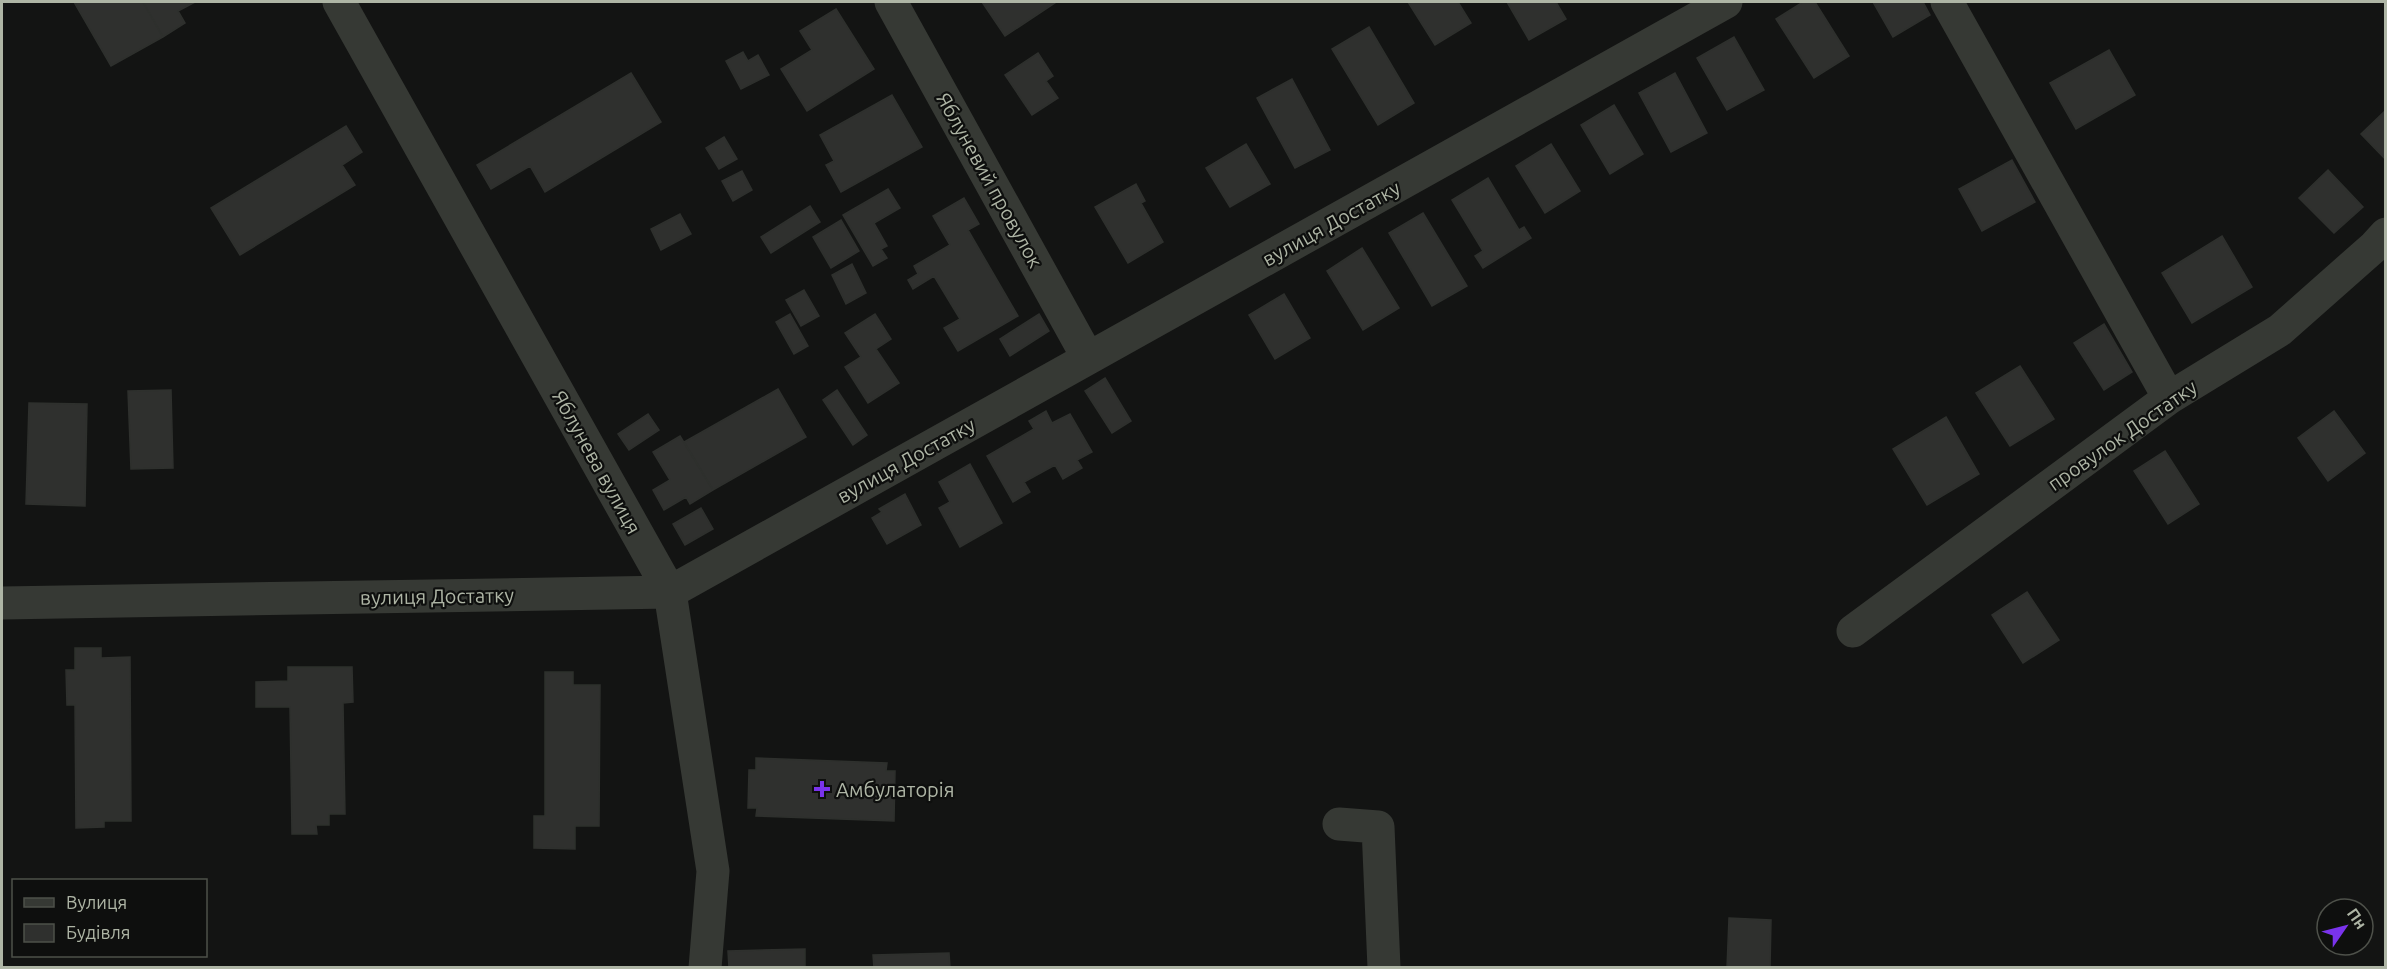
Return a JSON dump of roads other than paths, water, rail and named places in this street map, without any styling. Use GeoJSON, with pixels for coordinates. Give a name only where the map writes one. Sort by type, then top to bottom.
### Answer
{"type":"FeatureCollection","features":[{"type":"Feature","properties":{"kind":"street","name":"Яблунева вулиця"},"geometry":{"type":"LineString","coordinates":[[339,2],[670,592],[713,871],[705,968]]}},
{"type":"Feature","properties":{"kind":"street","name":"Яблуневий провулок"},"geometry":{"type":"LineString","coordinates":[[891,2],[1088,358]]}},
{"type":"Feature","properties":{"kind":"street","name":"вулиця Достатку"},"geometry":{"type":"LineString","coordinates":[[2,603],[670,592],[1726,2]]}},
{"type":"Feature","properties":{"kind":"street"},"geometry":{"type":"LineString","coordinates":[[1947,2],[2169,398]]}},
{"type":"Feature","properties":{"kind":"street","name":"провулок Достатку"},"geometry":{"type":"LineString","coordinates":[[1853,631],[2169,398],[2280,330],[2375,246],[2385,234]]}},
{"type":"Feature","properties":{"kind":"street"},"geometry":{"type":"LineString","coordinates":[[1339,825],[1378,827],[1384,968]]}},
{"type":"Feature","properties":{"kind":"place","name":"Амбулаторія"},"geometry":{"type":"Point","coordinates":[822,789]}}]}
